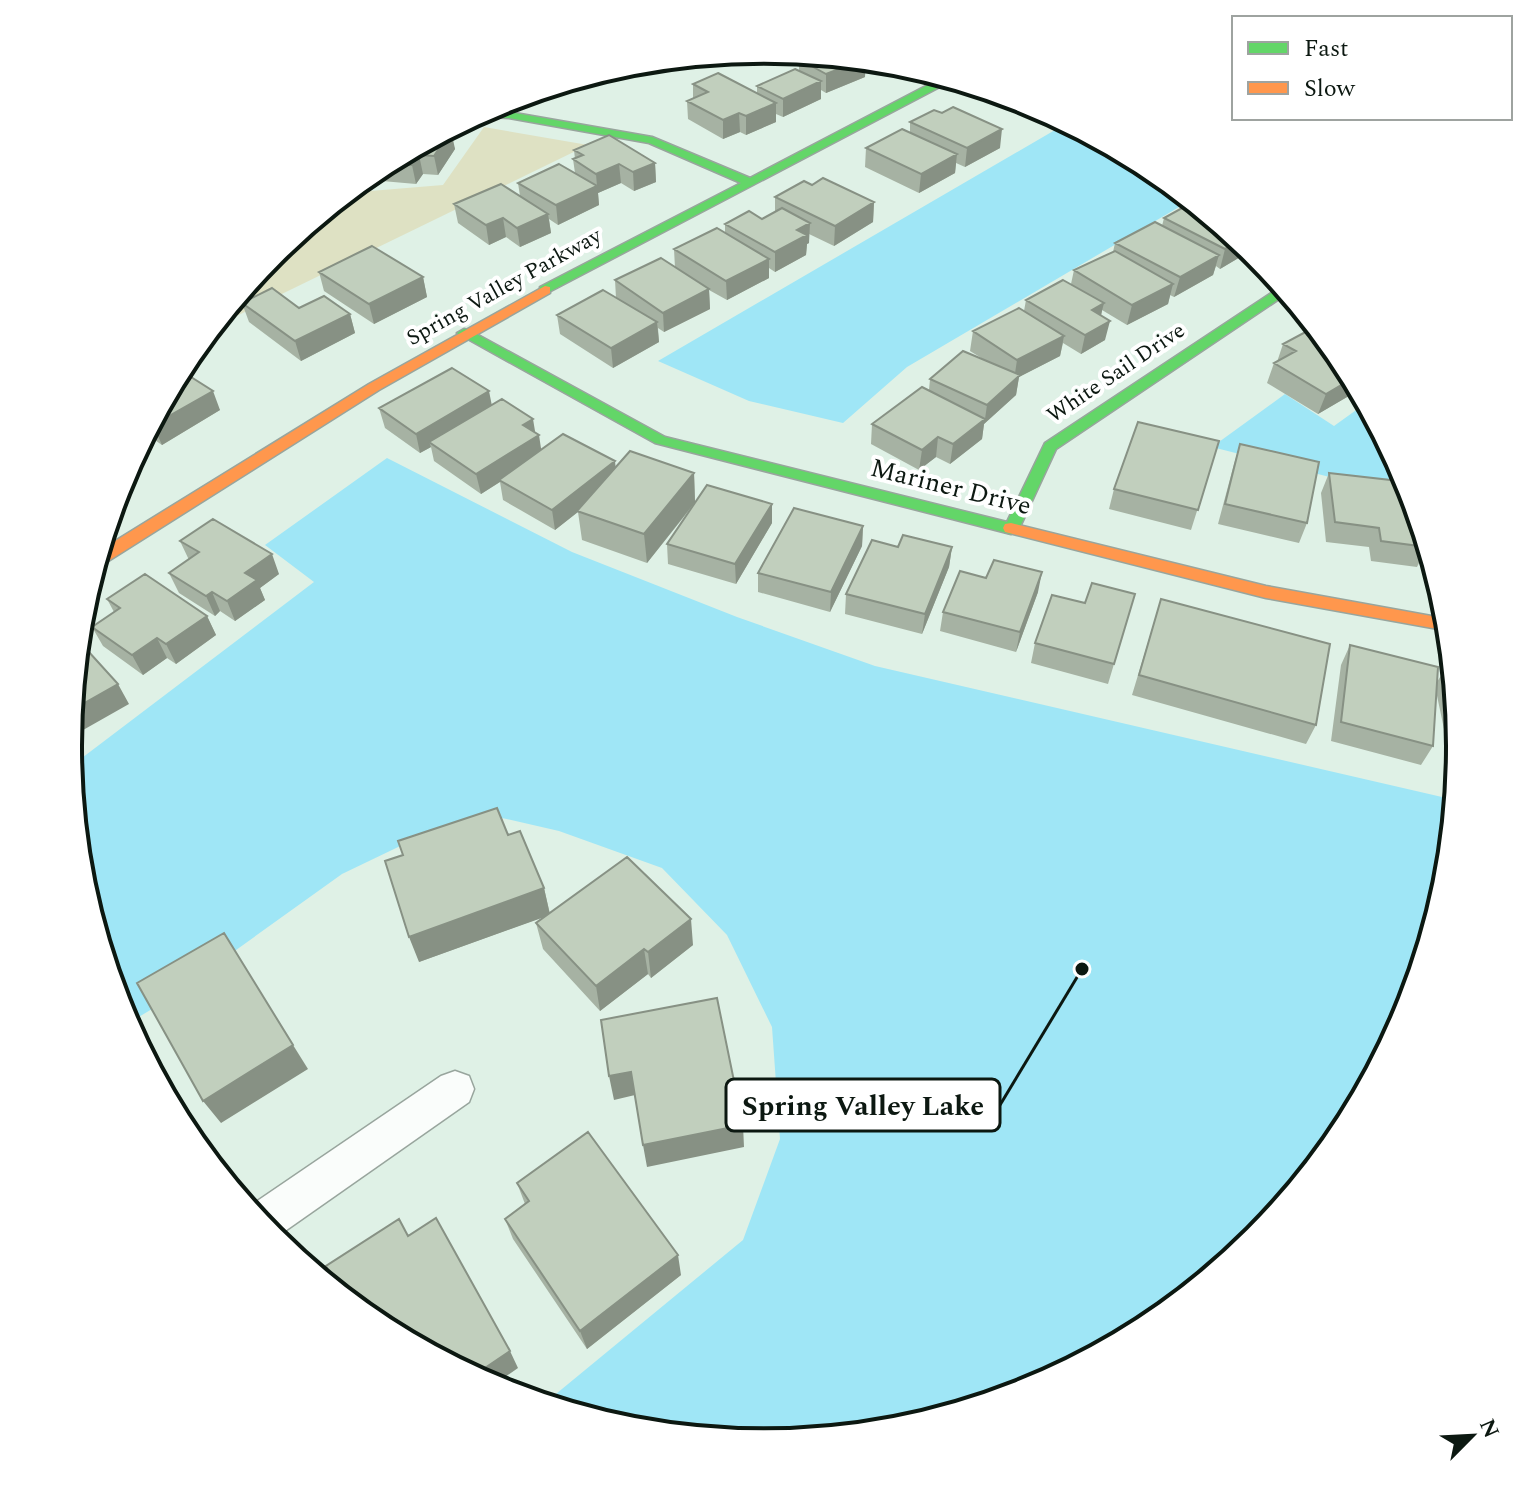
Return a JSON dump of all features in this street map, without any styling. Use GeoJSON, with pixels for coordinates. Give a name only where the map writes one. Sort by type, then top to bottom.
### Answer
{"type":"FeatureCollection","features":[{"type":"Feature","properties":{"kind":"street","name":"Spring Valley Parkway"},"geometry":{"type":"LineString","coordinates":[[110,552],[296,433],[464,333],[935,86]]}},
{"type":"Feature","properties":{"kind":"street"},"geometry":{"type":"LineString","coordinates":[[506,115],[652,140],[749,182]]}},
{"type":"Feature","properties":{"kind":"street","name":"White Sail Drive"},"geometry":{"type":"LineString","coordinates":[[1011,529],[1050,446],[1276,295]]}},
{"type":"Feature","properties":{"kind":"street","name":"Mariner Drive"},"geometry":{"type":"LineString","coordinates":[[464,333],[660,440],[1266,592],[1435,623]]}},
{"type":"Feature","properties":{"kind":"street"},"geometry":{"type":"LineString","coordinates":[[270,1216],[455,1089]]}},
{"type":"Feature","properties":{"kind":"green space"},"geometry":{"type":"Polygon","coordinates":[[[484,127],[588,145],[234,317],[314,233],[368,191],[443,185],[484,127]]]}},
{"type":"Feature","properties":{"kind":"water"},"geometry":{"type":"Polygon","coordinates":[[[1056,130],[1105,155],[1180,206],[907,367],[843,423],[749,401],[658,361],[1056,130]]]}},
{"type":"Feature","properties":{"kind":"water"},"geometry":{"type":"Polygon","coordinates":[[[1285,394],[1334,426],[1357,409],[1398,494],[1212,447],[1285,394]]]}},
{"type":"Feature","properties":{"kind":"water"},"geometry":{"type":"Polygon","coordinates":[[[387,458],[572,552],[737,617],[875,666],[1444,798],[1433,879],[1423,923],[1394,1007],[1355,1087],[1331,1125],[1277,1196],[1214,1259],[1179,1287],[1105,1337],[1066,1358],[983,1392],[941,1405],[897,1415],[809,1427],[719,1427],[675,1422],[631,1415],[555,1395],[743,1240],[780,1139],[772,1027],[727,935],[662,868],[559,831],[502,818],[419,837],[342,874],[138,1017],[118,965],[95,879],[83,791],[82,758],[314,582],[265,545],[387,458]]]}},
{"type":"Feature","properties":{"kind":"building"},"geometry":{"type":"Polygon","coordinates":[[[810,65],[840,69],[826,74],[810,65]]]}},
{"type":"Feature","properties":{"kind":"building"},"geometry":{"type":"Polygon","coordinates":[[[795,69],[821,81],[783,99],[757,86],[795,69]]]}},
{"type":"Feature","properties":{"kind":"building"},"geometry":{"type":"Polygon","coordinates":[[[718,73],[776,103],[746,116],[739,113],[723,120],[687,101],[708,92],[693,84],[718,73]]]}},
{"type":"Feature","properties":{"kind":"building"},"geometry":{"type":"Polygon","coordinates":[[[953,107],[1002,129],[967,148],[910,122],[934,110],[942,113],[953,107]]]}},
{"type":"Feature","properties":{"kind":"building"},"geometry":{"type":"Polygon","coordinates":[[[902,129],[957,154],[921,174],[866,148],[902,129]]]}},
{"type":"Feature","properties":{"kind":"building"},"geometry":{"type":"Polygon","coordinates":[[[609,135],[655,163],[633,172],[619,164],[596,174],[573,159],[583,155],[574,150],[609,135]]]}},
{"type":"Feature","properties":{"kind":"building"},"geometry":{"type":"Polygon","coordinates":[[[441,145],[434,156],[423,155],[441,145]]]}},
{"type":"Feature","properties":{"kind":"building"},"geometry":{"type":"Polygon","coordinates":[[[559,164],[597,186],[556,205],[518,183],[559,164]]]}},
{"type":"Feature","properties":{"kind":"building"},"geometry":{"type":"Polygon","coordinates":[[[823,178],[874,202],[835,226],[775,197],[804,181],[812,185],[823,178]]]}},
{"type":"Feature","properties":{"kind":"building"},"geometry":{"type":"Polygon","coordinates":[[[501,184],[548,214],[517,228],[503,218],[486,225],[454,204],[501,184]]]}},
{"type":"Feature","properties":{"kind":"building"},"geometry":{"type":"Polygon","coordinates":[[[782,208],[810,223],[797,230],[807,235],[775,252],[725,224],[749,211],[762,219],[782,208]]]}},
{"type":"Feature","properties":{"kind":"building"},"geometry":{"type":"Polygon","coordinates":[[[1182,208],[1229,247],[1225,249],[1164,218],[1182,208]]]}},
{"type":"Feature","properties":{"kind":"building"},"geometry":{"type":"Polygon","coordinates":[[[1155,222],[1219,255],[1180,277],[1115,243],[1155,222]]]}},
{"type":"Feature","properties":{"kind":"building"},"geometry":{"type":"Polygon","coordinates":[[[717,228],[769,259],[726,281],[674,249],[717,228]]]}},
{"type":"Feature","properties":{"kind":"building"},"geometry":{"type":"Polygon","coordinates":[[[372,246],[423,277],[369,304],[319,272],[372,246]]]}},
{"type":"Feature","properties":{"kind":"building"},"geometry":{"type":"Polygon","coordinates":[[[1115,251],[1173,284],[1132,305],[1074,270],[1115,251]]]}},
{"type":"Feature","properties":{"kind":"building"},"geometry":{"type":"Polygon","coordinates":[[[661,258],[709,289],[663,313],[615,280],[661,258]]]}},
{"type":"Feature","properties":{"kind":"building"},"geometry":{"type":"Polygon","coordinates":[[[1063,280],[1104,303],[1092,310],[1110,321],[1085,335],[1026,300],[1063,280]]]}},
{"type":"Feature","properties":{"kind":"building"},"geometry":{"type":"Polygon","coordinates":[[[272,288],[299,308],[324,296],[350,314],[295,341],[244,305],[272,288]]]}},
{"type":"Feature","properties":{"kind":"building"},"geometry":{"type":"Polygon","coordinates":[[[603,290],[657,322],[611,348],[557,315],[603,290]]]}},
{"type":"Feature","properties":{"kind":"building"},"geometry":{"type":"Polygon","coordinates":[[[1019,308],[1064,336],[1017,360],[973,331],[1019,308]]]}},
{"type":"Feature","properties":{"kind":"building"},"geometry":{"type":"Polygon","coordinates":[[[1306,332],[1342,384],[1326,394],[1274,363],[1296,351],[1283,344],[1306,332]]]}},
{"type":"Feature","properties":{"kind":"building"},"geometry":{"type":"Polygon","coordinates":[[[963,351],[1020,375],[987,405],[930,379],[963,351]]]}},
{"type":"Feature","properties":{"kind":"building"},"geometry":{"type":"Polygon","coordinates":[[[452,368],[489,391],[416,434],[379,408],[452,368]]]}},
{"type":"Feature","properties":{"kind":"building"},"geometry":{"type":"Polygon","coordinates":[[[191,377],[213,391],[166,417],[191,377]]]}},
{"type":"Feature","properties":{"kind":"building"},"geometry":{"type":"Polygon","coordinates":[[[922,387],[985,419],[953,444],[938,437],[922,450],[872,424],[922,387]]]}},
{"type":"Feature","properties":{"kind":"building"},"geometry":{"type":"Polygon","coordinates":[[[502,399],[533,419],[523,425],[539,435],[476,474],[429,442],[502,399]]]}},
{"type":"Feature","properties":{"kind":"building"},"geometry":{"type":"Polygon","coordinates":[[[1138,422],[1219,441],[1198,510],[1114,489],[1138,422]]]}},
{"type":"Feature","properties":{"kind":"building"},"geometry":{"type":"Polygon","coordinates":[[[563,434],[615,461],[552,510],[499,480],[563,434]]]}},
{"type":"Feature","properties":{"kind":"building"},"geometry":{"type":"Polygon","coordinates":[[[1240,444],[1319,462],[1307,523],[1225,504],[1240,444]]]}},
{"type":"Feature","properties":{"kind":"building"},"geometry":{"type":"Polygon","coordinates":[[[630,451],[694,473],[644,534],[577,511],[630,451]]]}},
{"type":"Feature","properties":{"kind":"building"},"geometry":{"type":"Polygon","coordinates":[[[1329,473],[1392,480],[1416,546],[1381,541],[1379,528],[1335,522],[1329,473]]]}},
{"type":"Feature","properties":{"kind":"building"},"geometry":{"type":"Polygon","coordinates":[[[707,485],[772,504],[735,564],[667,544],[707,485]]]}},
{"type":"Feature","properties":{"kind":"building"},"geometry":{"type":"Polygon","coordinates":[[[794,508],[863,526],[831,592],[758,573],[794,508]]]}},
{"type":"Feature","properties":{"kind":"building"},"geometry":{"type":"Polygon","coordinates":[[[213,519],[272,554],[245,573],[257,580],[227,601],[212,592],[206,596],[169,573],[199,552],[180,541],[213,519]]]}},
{"type":"Feature","properties":{"kind":"building"},"geometry":{"type":"Polygon","coordinates":[[[903,535],[952,547],[925,614],[846,594],[872,540],[898,547],[903,535]]]}},
{"type":"Feature","properties":{"kind":"building"},"geometry":{"type":"Polygon","coordinates":[[[994,560],[1042,572],[1020,632],[943,612],[960,571],[986,578],[994,560]]]}},
{"type":"Feature","properties":{"kind":"building"},"geometry":{"type":"Polygon","coordinates":[[[145,574],[207,616],[166,644],[157,638],[132,655],[93,627],[120,608],[107,599],[145,574]]]}},
{"type":"Feature","properties":{"kind":"building"},"geometry":{"type":"Polygon","coordinates":[[[1092,583],[1135,594],[1114,664],[1035,643],[1052,595],[1085,603],[1092,583]]]}},
{"type":"Feature","properties":{"kind":"building"},"geometry":{"type":"Polygon","coordinates":[[[1161,599],[1330,644],[1316,725],[1139,675],[1161,599]]]}},
{"type":"Feature","properties":{"kind":"building"},"geometry":{"type":"Polygon","coordinates":[[[1350,645],[1438,667],[1433,746],[1341,722],[1350,645]]]}},
{"type":"Feature","properties":{"kind":"building"},"geometry":{"type":"Polygon","coordinates":[[[89,652],[118,684],[83,704],[89,652]]]}},
{"type":"Feature","properties":{"kind":"building"},"geometry":{"type":"Polygon","coordinates":[[[497,808],[508,835],[520,831],[544,888],[409,937],[385,861],[403,855],[398,841],[497,808]]]}},
{"type":"Feature","properties":{"kind":"building"},"geometry":{"type":"Polygon","coordinates":[[[627,857],[691,919],[648,952],[644,949],[596,986],[536,923],[627,857]]]}},
{"type":"Feature","properties":{"kind":"building"},"geometry":{"type":"Polygon","coordinates":[[[224,933],[293,1045],[203,1101],[137,983],[224,933]]]}},
{"type":"Feature","properties":{"kind":"building"},"geometry":{"type":"Polygon","coordinates":[[[717,998],[743,1125],[643,1145],[631,1072],[609,1076],[601,1020],[717,998]]]}},
{"type":"Feature","properties":{"kind":"building"},"geometry":{"type":"Polygon","coordinates":[[[588,1132],[678,1255],[580,1331],[505,1219],[529,1201],[517,1183],[588,1132]]]}},
{"type":"Feature","properties":{"kind":"building"},"geometry":{"type":"Polygon","coordinates":[[[436,1218],[510,1351],[485,1368],[462,1358],[385,1313],[326,1266],[399,1219],[408,1236],[436,1218]]]}},
{"type":"Feature","properties":{"kind":"traffic: fast"},"geometry":{"type":"LineString","coordinates":[[545,290],[935,86]]}},
{"type":"Feature","properties":{"kind":"traffic: fast"},"geometry":{"type":"LineString","coordinates":[[506,115],[652,140],[749,182]]}},
{"type":"Feature","properties":{"kind":"traffic: fast"},"geometry":{"type":"LineString","coordinates":[[1011,529],[1050,446],[1276,295]]}},
{"type":"Feature","properties":{"kind":"traffic: fast"},"geometry":{"type":"LineString","coordinates":[[464,333],[660,440],[1011,528]]}},
{"type":"Feature","properties":{"kind":"traffic: slow"},"geometry":{"type":"LineString","coordinates":[[110,552],[374,387],[545,290]]}},
{"type":"Feature","properties":{"kind":"traffic: slow"},"geometry":{"type":"LineString","coordinates":[[1011,528],[1266,592],[1435,623]]}},
{"type":"Feature","properties":{"kind":"place","name":"Spring Valley Lake"},"geometry":{"type":"Point","coordinates":[1082,969]}}]}
